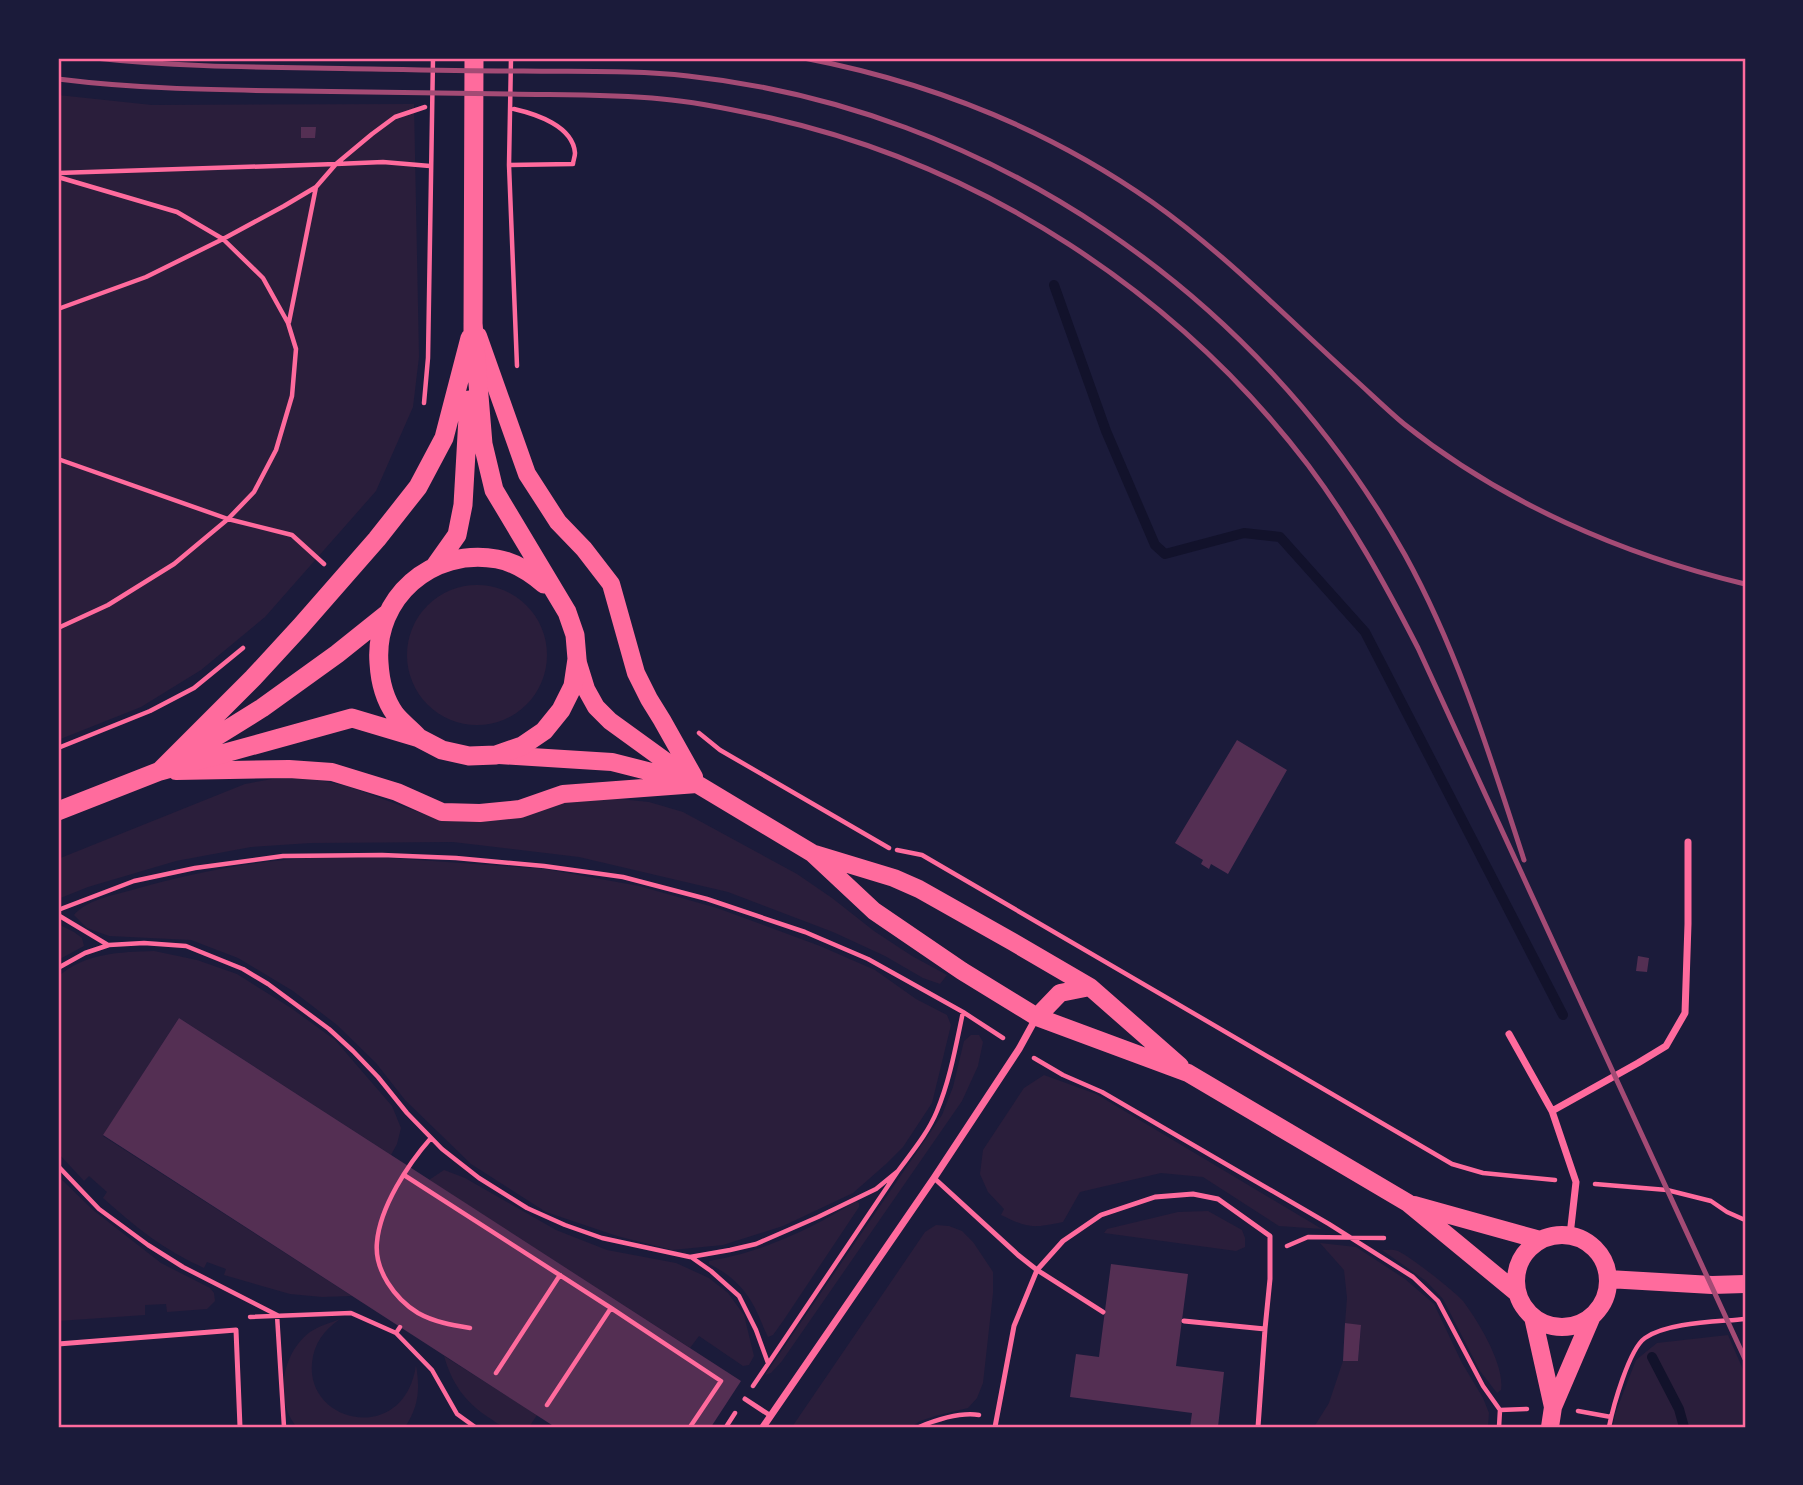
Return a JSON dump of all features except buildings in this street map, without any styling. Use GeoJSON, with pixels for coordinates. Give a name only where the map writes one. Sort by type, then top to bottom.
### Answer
{"type":"FeatureCollection","features":[{"type":"Feature","properties":{"kind":"highway"},"geometry":{"type":"LineString","coordinates":[[435,566],[457,535],[464,505],[474,323],[474,58]]}},
{"type":"Feature","properties":{"kind":"highway"},"geometry":{"type":"LineString","coordinates":[[58,811],[160,771],[352,718],[419,738],[442,750],[469,756],[496,755],[522,746],[544,731],[561,710],[573,686],[577,659],[575,635],[567,612],[494,490],[483,444],[474,323]]}},
{"type":"Feature","properties":{"kind":"highway"},"geometry":{"type":"LineString","coordinates":[[160,771],[300,627],[377,539],[418,487],[444,438],[474,323]]}},
{"type":"Feature","properties":{"kind":"highway"},"geometry":{"type":"LineString","coordinates":[[419,738],[394,713],[380,682],[378,647],[387,614],[399,594],[415,578],[435,566],[466,557],[498,559],[529,571],[553,592]]}},
{"type":"Feature","properties":{"kind":"highway"},"geometry":{"type":"LineString","coordinates":[[160,771],[262,708],[387,614]]}},
{"type":"Feature","properties":{"kind":"main road"},"geometry":{"type":"LineString","coordinates":[[474,323],[527,474],[558,522],[584,549],[611,584],[636,673],[697,784]]}},
{"type":"Feature","properties":{"kind":"main road"},"geometry":{"type":"LineString","coordinates":[[577,659],[586,689],[596,707],[610,721],[697,784],[812,853],[874,911],[962,971],[1037,1017],[1188,1073],[1408,1203],[1516,1292]]}},
{"type":"Feature","properties":{"kind":"main road"},"geometry":{"type":"LineString","coordinates":[[496,755],[612,762],[697,784]]}},
{"type":"Feature","properties":{"kind":"main road"},"geometry":{"type":"LineString","coordinates":[[160,771],[289,769],[332,772],[397,792],[442,812],[467,813],[520,809],[563,794],[697,784]]}},
{"type":"Feature","properties":{"kind":"main road"},"geometry":{"type":"LineString","coordinates":[[812,853],[894,878],[919,889],[1090,987],[1188,1073]]}},
{"type":"Feature","properties":{"kind":"main road"},"geometry":{"type":"LineString","coordinates":[[1037,1017],[1060,993],[1090,987]]}},
{"type":"Feature","properties":{"kind":"main road"},"geometry":{"type":"LineString","coordinates":[[1408,1203],[1540,1240]]}},
{"type":"Feature","properties":{"kind":"main road"},"geometry":{"type":"LineString","coordinates":[[1555,1235],[1570,1235],[1585,1241],[1597,1251],[1605,1264],[1608,1279],[1606,1293],[1601,1306],[1592,1316],[1578,1324],[1562,1327],[1547,1325],[1533,1317],[1522,1306],[1516,1292],[1515,1276],[1519,1262],[1528,1249],[1540,1240],[1555,1235]]}},
{"type":"Feature","properties":{"kind":"main road"},"geometry":{"type":"LineString","coordinates":[[1608,1279],[1712,1285],[1745,1284]]}},
{"type":"Feature","properties":{"kind":"main road"},"geometry":{"type":"LineString","coordinates":[[1550,1427],[1553,1407],[1592,1316]]}},
{"type":"Feature","properties":{"kind":"main road"},"geometry":{"type":"LineString","coordinates":[[1533,1317],[1553,1407]]}},
{"type":"Feature","properties":{"kind":"street"},"geometry":{"type":"LineString","coordinates":[[1552,1111],[1666,1046],[1685,1013],[1688,842]]}},
{"type":"Feature","properties":{"kind":"street"},"geometry":{"type":"LineString","coordinates":[[763,1427],[934,1178],[1037,1017]]}},
{"type":"Feature","properties":{"kind":"street"},"geometry":{"type":"LineString","coordinates":[[1509,1034],[1552,1111],[1576,1182],[1570,1235]]}},
{"type":"Feature","properties":{"kind":"lane"},"geometry":{"type":"LineString","coordinates":[[934,1178],[1018,1255],[1103,1312]]}},
{"type":"Feature","properties":{"kind":"lane"},"geometry":{"type":"LineString","coordinates":[[995,1427],[1013,1326],[1038,1270],[1063,1241],[1101,1215],[1156,1197],[1193,1194],[1218,1199],[1270,1236],[1270,1279],[1258,1427]]}},
{"type":"Feature","properties":{"kind":"lane"},"geometry":{"type":"LineString","coordinates":[[1184,1321],[1265,1329]]}},
{"type":"Feature","properties":{"kind":"lane"},"geometry":{"type":"LineString","coordinates":[[58,1344],[236,1330],[240,1427]]}},
{"type":"Feature","properties":{"kind":"lane"},"geometry":{"type":"LineString","coordinates":[[744,1399],[771,1416]]}},
{"type":"Feature","properties":{"kind":"path"},"geometry":{"type":"LineString","coordinates":[[423,411],[428,358],[433,58]]}},
{"type":"Feature","properties":{"kind":"path"},"geometry":{"type":"LineString","coordinates":[[511,58],[509,165],[518,374]]}},
{"type":"Feature","properties":{"kind":"path"},"geometry":{"type":"LineString","coordinates":[[58,309],[146,277],[284,206],[316,187],[337,164],[394,117],[425,107]]}},
{"type":"Feature","properties":{"kind":"path"},"geometry":{"type":"LineString","coordinates":[[509,165],[573,164],[575,152],[568,137],[559,127],[542,117],[514,109]]}},
{"type":"Feature","properties":{"kind":"path"},"geometry":{"type":"LineString","coordinates":[[58,175],[383,162],[430,166]]}},
{"type":"Feature","properties":{"kind":"path"},"geometry":{"type":"LineString","coordinates":[[58,175],[177,212],[223,239],[263,278],[288,323],[296,349],[292,396],[276,450],[254,492],[228,519],[174,564],[108,605],[58,628]]}},
{"type":"Feature","properties":{"kind":"path"},"geometry":{"type":"LineString","coordinates":[[288,323],[316,187]]}},
{"type":"Feature","properties":{"kind":"path"},"geometry":{"type":"LineString","coordinates":[[58,459],[228,519],[292,535],[324,564],[315,573]]}},
{"type":"Feature","properties":{"kind":"path"},"geometry":{"type":"LineString","coordinates":[[58,748],[150,711],[194,688],[252,640]]}},
{"type":"Feature","properties":{"kind":"path"},"geometry":{"type":"LineString","coordinates":[[693,728],[720,750],[889,849],[922,855],[1452,1164],[1483,1173],[1667,1190],[1712,1201],[1745,1220]]}},
{"type":"Feature","properties":{"kind":"path"},"geometry":{"type":"LineString","coordinates":[[58,909],[134,881],[195,868],[283,856],[382,855],[456,858],[624,877],[707,899],[805,932],[868,959],[963,1012],[1048,1067],[1102,1092],[1413,1277],[1438,1301],[1483,1386],[1500,1410],[1499,1427]]}},
{"type":"Feature","properties":{"kind":"path"},"geometry":{"type":"LineString","coordinates":[[58,915],[109,945]]}},
{"type":"Feature","properties":{"kind":"path"},"geometry":{"type":"LineString","coordinates":[[58,968],[86,953],[109,945],[144,943],[186,946],[251,974],[329,1029],[370,1068],[407,1113],[442,1149],[479,1178],[527,1208],[565,1225],[602,1238],[690,1257],[711,1271],[739,1296],[768,1363]]}},
{"type":"Feature","properties":{"kind":"path"},"geometry":{"type":"LineString","coordinates":[[726,1427],[921,1140],[936,1113],[954,1054],[963,1012]]}},
{"type":"Feature","properties":{"kind":"path"},"geometry":{"type":"LineString","coordinates":[[431,1138],[404,1175],[384,1214],[376,1243],[381,1271],[398,1296],[418,1313],[440,1322],[470,1328]]}},
{"type":"Feature","properties":{"kind":"path"},"geometry":{"type":"LineString","coordinates":[[58,1166],[99,1209],[148,1245],[183,1267],[277,1315]]}},
{"type":"Feature","properties":{"kind":"path"},"geometry":{"type":"LineString","coordinates":[[690,1257],[756,1244],[780,1235],[876,1189],[898,1171]]}},
{"type":"Feature","properties":{"kind":"path"},"geometry":{"type":"LineString","coordinates":[[404,1175],[721,1381],[690,1427]]}},
{"type":"Feature","properties":{"kind":"path"},"geometry":{"type":"LineString","coordinates":[[1270,1254],[1308,1237],[1384,1238]]}},
{"type":"Feature","properties":{"kind":"path"},"geometry":{"type":"LineString","coordinates":[[496,1373],[560,1275]]}},
{"type":"Feature","properties":{"kind":"path"},"geometry":{"type":"LineString","coordinates":[[547,1405],[611,1308]]}},
{"type":"Feature","properties":{"kind":"path"},"geometry":{"type":"LineString","coordinates":[[250,1317],[351,1313],[396,1333],[432,1370],[457,1414],[475,1427]]}},
{"type":"Feature","properties":{"kind":"path"},"geometry":{"type":"LineString","coordinates":[[277,1315],[285,1427]]}},
{"type":"Feature","properties":{"kind":"path"},"geometry":{"type":"LineString","coordinates":[[1609,1427],[1629,1360],[1642,1339],[1662,1329],[1745,1319]]}},
{"type":"Feature","properties":{"kind":"path"},"geometry":{"type":"LineString","coordinates":[[396,1333],[400,1327]]}},
{"type":"Feature","properties":{"kind":"path"},"geometry":{"type":"LineString","coordinates":[[919,1427],[937,1420],[973,1414],[997,1418]]}},
{"type":"Feature","properties":{"kind":"shaded area"},"geometry":{"type":"Polygon","coordinates":[[[58,95],[152,105],[414,104],[419,357],[413,407],[376,491],[265,617],[201,670],[141,707],[58,740],[58,95]]]}},
{"type":"Feature","properties":{"kind":"shaded area"},"geometry":{"type":"Polygon","coordinates":[[[477,585],[504,591],[526,606],[541,628],[547,655],[541,682],[526,704],[504,719],[477,725],[450,719],[428,704],[413,682],[407,655],[413,628],[428,606],[450,591],[477,585]]]}},
{"type":"Feature","properties":{"kind":"shaded area"},"geometry":{"type":"Polygon","coordinates":[[[309,778],[347,786],[435,818],[463,822],[498,819],[570,800],[610,798],[649,802],[683,812],[797,874],[874,931],[947,975],[940,984],[923,978],[885,956],[833,932],[728,892],[579,857],[453,842],[311,843],[251,847],[176,861],[88,887],[58,899],[58,859],[245,784],[272,779],[309,778]]]}},
{"type":"Feature","properties":{"kind":"shaded area"},"geometry":{"type":"Polygon","coordinates":[[[390,858],[545,869],[639,886],[717,908],[820,946],[875,970],[916,999],[947,1015],[951,1025],[932,1103],[903,1147],[853,1193],[783,1226],[723,1245],[672,1250],[617,1236],[546,1212],[471,1164],[405,1100],[376,1063],[337,1025],[293,991],[238,958],[191,940],[109,936],[87,928],[74,915],[86,905],[109,896],[226,868],[297,859],[390,858]]]}},
{"type":"Feature","properties":{"kind":"shaded area"},"geometry":{"type":"Polygon","coordinates":[[[58,924],[82,938],[84,946],[58,960],[58,924]]]}},
{"type":"Feature","properties":{"kind":"shaded area"},"geometry":{"type":"Polygon","coordinates":[[[154,951],[197,960],[237,974],[335,1040],[392,1106],[401,1128],[397,1144],[391,1155],[179,1018],[103,1136],[352,1296],[290,1294],[224,1275],[226,1269],[207,1262],[204,1268],[150,1237],[103,1198],[107,1192],[89,1176],[84,1181],[58,1153],[58,977],[91,958],[116,953],[154,951]]]}},
{"type":"Feature","properties":{"kind":"shaded area"},"geometry":{"type":"Polygon","coordinates":[[[971,1035],[979,1035],[983,1042],[978,1066],[962,1101],[782,1361],[771,1373],[765,1375],[942,1115],[953,1087],[964,1041],[971,1035]]]}},
{"type":"Feature","properties":{"kind":"shaded area"},"geometry":{"type":"Polygon","coordinates":[[[1044,1075],[1096,1094],[1322,1229],[1279,1226],[1203,1177],[1161,1173],[1080,1192],[1063,1222],[1031,1226],[1001,1215],[1004,1209],[988,1192],[980,1174],[983,1150],[1024,1088],[1044,1075]]]}},
{"type":"Feature","properties":{"kind":"shaded area"},"geometry":{"type":"Polygon","coordinates":[[[444,1170],[465,1178],[556,1230],[607,1250],[676,1263],[709,1278],[728,1293],[744,1315],[754,1356],[749,1365],[743,1366],[699,1336],[690,1348],[429,1180],[444,1170]]]}},
{"type":"Feature","properties":{"kind":"shaded area"},"geometry":{"type":"Polygon","coordinates":[[[58,1176],[93,1210],[161,1263],[210,1288],[215,1301],[207,1309],[167,1312],[166,1304],[145,1305],[145,1315],[58,1321],[58,1176]]]}},
{"type":"Feature","properties":{"kind":"shaded area"},"geometry":{"type":"Polygon","coordinates":[[[856,1201],[859,1207],[783,1321],[773,1335],[768,1337],[743,1289],[709,1264],[709,1261],[741,1254],[786,1238],[856,1201]]]}},
{"type":"Feature","properties":{"kind":"shaded area"},"geometry":{"type":"Polygon","coordinates":[[[1208,1211],[1242,1230],[1245,1247],[1236,1251],[1104,1233],[1107,1229],[1178,1212],[1208,1211]]]}},
{"type":"Feature","properties":{"kind":"shaded area"},"geometry":{"type":"Polygon","coordinates":[[[936,1225],[962,1231],[973,1242],[993,1272],[983,1383],[977,1398],[968,1408],[920,1421],[911,1427],[792,1427],[925,1232],[936,1225]]]}},
{"type":"Feature","properties":{"kind":"shaded area"},"geometry":{"type":"Polygon","coordinates":[[[1320,1243],[1356,1247],[1405,1279],[1434,1304],[1462,1363],[1483,1398],[1489,1413],[1488,1427],[1314,1427],[1329,1403],[1343,1361],[1358,1361],[1361,1326],[1345,1323],[1347,1298],[1344,1270],[1320,1243]]]}},
{"type":"Feature","properties":{"kind":"shaded area"},"geometry":{"type":"Polygon","coordinates":[[[1382,1250],[1396,1250],[1404,1255],[1432,1274],[1463,1301],[1483,1331],[1495,1356],[1501,1390],[1497,1393],[1480,1371],[1443,1299],[1426,1281],[1382,1250]]]}},
{"type":"Feature","properties":{"kind":"shaded area"},"geometry":{"type":"Polygon","coordinates":[[[340,1319],[321,1338],[313,1356],[314,1384],[324,1401],[339,1412],[358,1417],[377,1416],[394,1407],[408,1390],[416,1365],[417,1397],[405,1427],[296,1427],[291,1419],[283,1391],[290,1358],[295,1348],[310,1332],[340,1319]]]}},
{"type":"Feature","properties":{"kind":"shaded area"},"geometry":{"type":"Polygon","coordinates":[[[1728,1335],[1745,1374],[1745,1427],[1613,1427],[1615,1414],[1636,1360],[1657,1343],[1728,1335]]]}},
{"type":"Feature","properties":{"kind":"shaded area"},"geometry":{"type":"Polygon","coordinates":[[[444,1356],[537,1415],[529,1427],[504,1426],[472,1405],[460,1391],[444,1356]]]}},
{"type":"Feature","properties":{"kind":"waterway"},"geometry":{"type":"LineString","coordinates":[[1054,285],[1106,431],[1155,545],[1165,554],[1244,533],[1280,537],[1365,632],[1563,1015]]}},
{"type":"Feature","properties":{"kind":"waterway"},"geometry":{"type":"LineString","coordinates":[[1652,1357],[1679,1409],[1684,1427]]}},
{"type":"Feature","properties":{"kind":"railway"},"geometry":{"type":"LineString","coordinates":[[95,58],[231,67],[626,72],[688,76],[799,95],[906,128],[1008,173],[1104,229],[1192,297],[1273,374],[1344,461],[1405,555],[1424,591],[1472,704],[1524,860]]}},
{"type":"Feature","properties":{"kind":"railway"},"geometry":{"type":"LineString","coordinates":[[804,58],[896,80],[942,95],[986,112],[1071,152],[1112,176],[1179,222],[1254,286],[1404,424],[1482,478],[1523,502],[1610,541],[1654,558],[1745,584]]}},
{"type":"Feature","properties":{"kind":"railway"},"geometry":{"type":"LineString","coordinates":[[58,79],[206,89],[624,96],[676,100],[730,109],[850,140],[926,168],[999,203],[1070,245],[1136,292],[1198,345],[1256,402],[1324,487],[1380,577],[1418,648],[1745,1359]]}}]}
